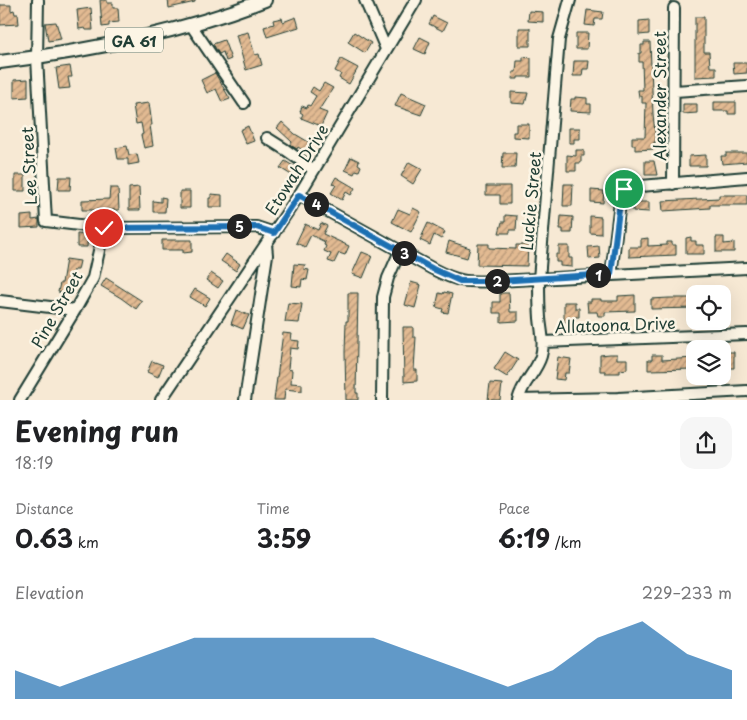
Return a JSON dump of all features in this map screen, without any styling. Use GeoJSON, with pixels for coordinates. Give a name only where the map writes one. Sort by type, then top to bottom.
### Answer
{"type":"FeatureCollection","features":[{"type":"Feature","properties":{"kind":"main road","name":"GA 61"},"geometry":{"type":"LineString","coordinates":[[0,62],[37,58],[158,35],[264,0]]}},
{"type":"Feature","properties":{"kind":"street","name":"Lee Street"},"geometry":{"type":"LineString","coordinates":[[38,0],[37,58],[46,221],[104,228],[256,227],[274,233]]}},
{"type":"Feature","properties":{"kind":"street"},"geometry":{"type":"LineString","coordinates":[[365,0],[386,49]]}},
{"type":"Feature","properties":{"kind":"street","name":"Etowah Drive"},"geometry":{"type":"LineString","coordinates":[[161,400],[299,195],[416,0]]}},
{"type":"Feature","properties":{"kind":"street","name":"Luckie Street"},"geometry":{"type":"LineString","coordinates":[[518,400],[525,382],[539,361],[543,342],[539,279],[559,39],[570,0]]}},
{"type":"Feature","properties":{"kind":"street","name":"Alexander Street"},"geometry":{"type":"LineString","coordinates":[[673,184],[674,8]]}},
{"type":"Feature","properties":{"kind":"street"},"geometry":{"type":"LineString","coordinates":[[191,25],[244,103]]}},
{"type":"Feature","properties":{"kind":"street"},"geometry":{"type":"LineString","coordinates":[[675,91],[747,86]]}},
{"type":"Feature","properties":{"kind":"street"},"geometry":{"type":"LineString","coordinates":[[267,138],[314,170]]}},
{"type":"Feature","properties":{"kind":"street"},"geometry":{"type":"LineString","coordinates":[[611,274],[621,194],[624,189],[629,187],[747,177]]}},
{"type":"Feature","properties":{"kind":"street"},"geometry":{"type":"LineString","coordinates":[[299,195],[450,278],[460,281],[539,279],[747,268]]}},
{"type":"Feature","properties":{"kind":"street","name":"Pine Street"},"geometry":{"type":"LineString","coordinates":[[20,400],[93,278],[104,228]]}},
{"type":"Feature","properties":{"kind":"street"},"geometry":{"type":"LineString","coordinates":[[245,400],[267,255],[266,244]]}},
{"type":"Feature","properties":{"kind":"street"},"geometry":{"type":"LineString","coordinates":[[382,400],[383,297],[390,273],[400,251]]}},
{"type":"Feature","properties":{"kind":"street"},"geometry":{"type":"LineString","coordinates":[[0,300],[75,310]]}},
{"type":"Feature","properties":{"kind":"street","name":"Allatoona Drive"},"geometry":{"type":"LineString","coordinates":[[543,342],[747,334]]}},
{"type":"Feature","properties":{"kind":"street"},"geometry":{"type":"LineString","coordinates":[[518,400],[618,399],[747,391]]}},
{"type":"Feature","properties":{"kind":"building"},"geometry":{"type":"Polygon","coordinates":[[[100,0],[107,0],[107,3],[113,3],[113,8],[118,8],[119,22],[109,23],[109,26],[102,27],[100,0]]]}},
{"type":"Feature","properties":{"kind":"building"},"geometry":{"type":"Polygon","coordinates":[[[168,0],[195,0],[195,2],[169,8],[168,0]]]}},
{"type":"Feature","properties":{"kind":"building"},"geometry":{"type":"Polygon","coordinates":[[[0,5],[11,5],[11,11],[14,10],[15,14],[18,14],[19,24],[0,25],[0,5]]]}},
{"type":"Feature","properties":{"kind":"building"},"geometry":{"type":"Polygon","coordinates":[[[91,8],[93,30],[79,29],[77,10],[91,8]]]}},
{"type":"Feature","properties":{"kind":"building"},"geometry":{"type":"Polygon","coordinates":[[[587,10],[603,12],[602,19],[595,19],[594,26],[585,25],[587,10]]]}},
{"type":"Feature","properties":{"kind":"building"},"geometry":{"type":"Polygon","coordinates":[[[529,11],[543,12],[543,22],[528,21],[529,11]]]}},
{"type":"Feature","properties":{"kind":"building"},"geometry":{"type":"Polygon","coordinates":[[[433,16],[447,23],[443,31],[429,24],[433,16]]]}},
{"type":"Feature","properties":{"kind":"building"},"geometry":{"type":"Polygon","coordinates":[[[296,17],[299,27],[267,37],[264,27],[274,24],[273,20],[282,18],[283,22],[296,17]]]}},
{"type":"Feature","properties":{"kind":"building"},"geometry":{"type":"Polygon","coordinates":[[[695,17],[704,17],[704,52],[709,52],[710,67],[716,67],[716,76],[695,77],[695,17]]]}},
{"type":"Feature","properties":{"kind":"building"},"geometry":{"type":"Polygon","coordinates":[[[649,20],[649,34],[639,35],[639,21],[649,20]]]}},
{"type":"Feature","properties":{"kind":"building"},"geometry":{"type":"Polygon","coordinates":[[[56,22],[61,39],[48,41],[45,23],[56,22]]]}},
{"type":"Feature","properties":{"kind":"building"},"geometry":{"type":"Polygon","coordinates":[[[519,28],[530,28],[530,46],[519,46],[519,28]]]}},
{"type":"Feature","properties":{"kind":"building"},"geometry":{"type":"Polygon","coordinates":[[[248,32],[255,55],[259,54],[262,65],[246,70],[236,35],[248,32]]]}},
{"type":"Feature","properties":{"kind":"building"},"geometry":{"type":"Polygon","coordinates":[[[354,32],[371,43],[365,53],[348,42],[354,32]]]}},
{"type":"Feature","properties":{"kind":"building"},"geometry":{"type":"Polygon","coordinates":[[[576,33],[588,33],[587,49],[576,49],[576,33]]]}},
{"type":"Feature","properties":{"kind":"building"},"geometry":{"type":"Polygon","coordinates":[[[420,37],[430,42],[425,54],[414,49],[420,37]]]}},
{"type":"Feature","properties":{"kind":"building"},"geometry":{"type":"Polygon","coordinates":[[[224,40],[231,59],[226,61],[223,52],[219,54],[213,44],[224,40]]]}},
{"type":"Feature","properties":{"kind":"building"},"geometry":{"type":"Polygon","coordinates":[[[644,42],[650,42],[656,142],[654,142],[655,149],[635,150],[635,145],[632,145],[632,137],[645,137],[646,103],[642,103],[642,96],[639,97],[638,90],[643,90],[642,62],[639,62],[639,53],[641,53],[641,45],[644,45],[644,42]]]}},
{"type":"Feature","properties":{"kind":"building"},"geometry":{"type":"Polygon","coordinates":[[[523,57],[531,58],[531,77],[512,79],[513,72],[516,72],[517,61],[523,61],[523,57]]]}},
{"type":"Feature","properties":{"kind":"building"},"geometry":{"type":"Polygon","coordinates":[[[341,59],[358,68],[349,84],[339,78],[341,74],[335,71],[341,59]]]}},
{"type":"Feature","properties":{"kind":"building"},"geometry":{"type":"Polygon","coordinates":[[[574,61],[589,61],[588,69],[583,69],[582,76],[573,76],[574,61]]]}},
{"type":"Feature","properties":{"kind":"building"},"geometry":{"type":"Polygon","coordinates":[[[733,63],[747,63],[747,73],[734,74],[733,63]]]}},
{"type":"Feature","properties":{"kind":"building"},"geometry":{"type":"Polygon","coordinates":[[[70,66],[72,77],[68,77],[70,88],[59,89],[56,68],[70,66]]]}},
{"type":"Feature","properties":{"kind":"building"},"geometry":{"type":"Polygon","coordinates":[[[215,73],[230,99],[222,102],[216,89],[207,93],[201,80],[215,73]]]}},
{"type":"Feature","properties":{"kind":"building"},"geometry":{"type":"Polygon","coordinates":[[[28,79],[28,97],[14,98],[14,80],[28,79]]]}},
{"type":"Feature","properties":{"kind":"building"},"geometry":{"type":"Polygon","coordinates":[[[324,83],[333,88],[319,110],[327,113],[321,126],[301,118],[303,114],[300,112],[302,106],[307,108],[308,105],[310,106],[316,96],[310,92],[313,87],[319,91],[324,83]]]}},
{"type":"Feature","properties":{"kind":"building"},"geometry":{"type":"Polygon","coordinates":[[[511,92],[528,93],[525,104],[511,103],[511,92]]]}},
{"type":"Feature","properties":{"kind":"building"},"geometry":{"type":"Polygon","coordinates":[[[401,93],[426,104],[421,115],[395,106],[401,93]]]}},
{"type":"Feature","properties":{"kind":"building"},"geometry":{"type":"Polygon","coordinates":[[[575,97],[587,98],[587,104],[591,104],[591,112],[570,111],[571,99],[575,99],[575,97]]]}},
{"type":"Feature","properties":{"kind":"building"},"geometry":{"type":"Polygon","coordinates":[[[714,102],[736,102],[736,114],[728,114],[728,111],[714,111],[714,102]]]}},
{"type":"Feature","properties":{"kind":"building"},"geometry":{"type":"Polygon","coordinates":[[[149,103],[153,146],[144,148],[141,123],[136,124],[133,105],[149,103]]]}},
{"type":"Feature","properties":{"kind":"building"},"geometry":{"type":"Polygon","coordinates":[[[683,104],[697,104],[697,113],[683,114],[683,104]]]}},
{"type":"Feature","properties":{"kind":"building"},"geometry":{"type":"Polygon","coordinates":[[[282,122],[295,134],[312,144],[307,153],[298,147],[297,149],[290,145],[292,142],[277,128],[282,122]]]}},
{"type":"Feature","properties":{"kind":"building"},"geometry":{"type":"Polygon","coordinates":[[[516,124],[529,124],[529,138],[513,137],[513,132],[516,132],[516,124]]]}},
{"type":"Feature","properties":{"kind":"building"},"geometry":{"type":"Polygon","coordinates":[[[248,126],[254,141],[246,144],[240,130],[248,126]]]}},
{"type":"Feature","properties":{"kind":"building"},"geometry":{"type":"Polygon","coordinates":[[[569,128],[580,128],[580,139],[574,139],[574,143],[569,143],[569,128]]]}},
{"type":"Feature","properties":{"kind":"building"},"geometry":{"type":"Polygon","coordinates":[[[127,146],[129,155],[137,154],[139,163],[128,165],[128,159],[118,159],[116,148],[127,146]]]}},
{"type":"Feature","properties":{"kind":"building"},"geometry":{"type":"Polygon","coordinates":[[[576,150],[584,150],[584,156],[581,156],[581,163],[576,163],[576,171],[567,171],[567,155],[576,156],[576,150]]]}},
{"type":"Feature","properties":{"kind":"building"},"geometry":{"type":"Polygon","coordinates":[[[503,153],[516,153],[515,168],[502,168],[503,153]]]}},
{"type":"Feature","properties":{"kind":"building"},"geometry":{"type":"Polygon","coordinates":[[[726,153],[747,153],[747,162],[722,164],[721,156],[726,156],[726,153]]]}},
{"type":"Feature","properties":{"kind":"building"},"geometry":{"type":"Polygon","coordinates":[[[706,155],[706,166],[689,166],[689,156],[706,155]]]}},
{"type":"Feature","properties":{"kind":"building"},"geometry":{"type":"Polygon","coordinates":[[[351,157],[359,161],[358,164],[361,166],[359,171],[356,170],[354,174],[345,170],[351,157]]]}},
{"type":"Feature","properties":{"kind":"building"},"geometry":{"type":"Polygon","coordinates":[[[285,161],[298,169],[293,176],[280,168],[285,161]]]}},
{"type":"Feature","properties":{"kind":"building"},"geometry":{"type":"Polygon","coordinates":[[[645,161],[654,161],[657,175],[645,175],[645,161]]]}},
{"type":"Feature","properties":{"kind":"building"},"geometry":{"type":"Polygon","coordinates":[[[409,162],[422,169],[413,184],[401,176],[409,162]]]}},
{"type":"Feature","properties":{"kind":"building"},"geometry":{"type":"Polygon","coordinates":[[[15,175],[25,175],[25,191],[15,191],[15,175]]]}},
{"type":"Feature","properties":{"kind":"building"},"geometry":{"type":"Polygon","coordinates":[[[59,177],[71,177],[70,190],[58,190],[59,177]]]}},
{"type":"Feature","properties":{"kind":"building"},"geometry":{"type":"Polygon","coordinates":[[[336,177],[355,188],[351,195],[346,192],[342,200],[331,193],[336,185],[332,184],[336,177]]]}},
{"type":"Feature","properties":{"kind":"building"},"geometry":{"type":"Polygon","coordinates":[[[564,184],[573,184],[572,206],[563,206],[564,184]]]}},
{"type":"Feature","properties":{"kind":"building"},"geometry":{"type":"Polygon","coordinates":[[[486,186],[510,186],[510,204],[500,204],[500,195],[486,195],[486,186]]]}},
{"type":"Feature","properties":{"kind":"building"},"geometry":{"type":"Polygon","coordinates":[[[139,187],[140,210],[129,210],[129,188],[139,187]]]}},
{"type":"Feature","properties":{"kind":"building"},"geometry":{"type":"Polygon","coordinates":[[[110,188],[118,188],[119,210],[82,210],[82,200],[109,199],[110,188]]]}},
{"type":"Feature","properties":{"kind":"building"},"geometry":{"type":"Polygon","coordinates":[[[591,190],[604,191],[603,203],[591,202],[591,190]]]}},
{"type":"Feature","properties":{"kind":"building"},"geometry":{"type":"Polygon","coordinates":[[[180,191],[190,191],[190,208],[180,208],[180,191]]]}},
{"type":"Feature","properties":{"kind":"building"},"geometry":{"type":"Polygon","coordinates":[[[211,194],[222,195],[222,207],[209,207],[211,194]]]}},
{"type":"Feature","properties":{"kind":"building"},"geometry":{"type":"Polygon","coordinates":[[[719,195],[747,195],[747,205],[710,205],[710,208],[663,211],[662,201],[719,198],[719,195]]]}},
{"type":"Feature","properties":{"kind":"building"},"geometry":{"type":"Polygon","coordinates":[[[161,197],[166,198],[165,212],[153,212],[153,201],[161,202],[161,197]]]}},
{"type":"Feature","properties":{"kind":"building"},"geometry":{"type":"Polygon","coordinates":[[[633,202],[649,202],[649,212],[633,211],[633,202]]]}},
{"type":"Feature","properties":{"kind":"building"},"geometry":{"type":"Polygon","coordinates":[[[413,208],[421,212],[411,232],[392,222],[398,209],[410,214],[413,208]]]}},
{"type":"Feature","properties":{"kind":"building"},"geometry":{"type":"Polygon","coordinates":[[[32,215],[32,220],[39,219],[39,227],[21,228],[21,216],[32,215]]]}},
{"type":"Feature","properties":{"kind":"building"},"geometry":{"type":"Polygon","coordinates":[[[505,215],[517,216],[516,230],[510,230],[510,233],[499,233],[502,222],[505,222],[505,215]]]}},
{"type":"Feature","properties":{"kind":"building"},"geometry":{"type":"Polygon","coordinates":[[[561,216],[573,217],[572,233],[563,233],[563,229],[560,229],[561,216]]]}},
{"type":"Feature","properties":{"kind":"building"},"geometry":{"type":"Polygon","coordinates":[[[590,216],[601,217],[601,234],[590,233],[590,216]]]}},
{"type":"Feature","properties":{"kind":"building"},"geometry":{"type":"Polygon","coordinates":[[[321,223],[327,226],[323,234],[349,246],[345,255],[339,253],[334,263],[328,261],[331,254],[324,251],[325,242],[311,235],[305,247],[296,243],[305,224],[318,230],[321,223]]]}},
{"type":"Feature","properties":{"kind":"building"},"geometry":{"type":"Polygon","coordinates":[[[428,223],[445,232],[441,239],[434,235],[430,245],[420,240],[428,223]]]}},
{"type":"Feature","properties":{"kind":"building"},"geometry":{"type":"Polygon","coordinates":[[[77,234],[88,235],[87,247],[77,247],[77,234]]]}},
{"type":"Feature","properties":{"kind":"building"},"geometry":{"type":"Polygon","coordinates":[[[691,237],[691,241],[696,241],[696,245],[704,245],[704,254],[686,254],[686,238],[691,237]]]}},
{"type":"Feature","properties":{"kind":"building"},"geometry":{"type":"Polygon","coordinates":[[[716,237],[724,237],[724,244],[734,243],[734,252],[716,252],[716,237]]]}},
{"type":"Feature","properties":{"kind":"building"},"geometry":{"type":"Polygon","coordinates":[[[648,238],[648,246],[667,245],[667,242],[672,242],[672,245],[676,245],[676,255],[629,257],[629,247],[641,247],[641,239],[648,238]]]}},
{"type":"Feature","properties":{"kind":"building"},"geometry":{"type":"Polygon","coordinates":[[[162,240],[192,240],[192,252],[183,253],[183,250],[162,250],[162,240]]]}},
{"type":"Feature","properties":{"kind":"building"},"geometry":{"type":"Polygon","coordinates":[[[449,241],[470,248],[467,258],[446,252],[449,241]]]}},
{"type":"Feature","properties":{"kind":"building"},"geometry":{"type":"Polygon","coordinates":[[[478,244],[489,244],[489,248],[516,249],[516,245],[528,245],[527,266],[477,265],[478,244]]]}},
{"type":"Feature","properties":{"kind":"building"},"geometry":{"type":"Polygon","coordinates":[[[559,246],[569,246],[569,258],[572,258],[572,267],[560,266],[560,262],[556,262],[559,246]]]}},
{"type":"Feature","properties":{"kind":"building"},"geometry":{"type":"Polygon","coordinates":[[[599,246],[600,258],[589,259],[588,247],[599,246]]]}},
{"type":"Feature","properties":{"kind":"building"},"geometry":{"type":"Polygon","coordinates":[[[362,252],[372,256],[363,278],[352,274],[362,252]]]}},
{"type":"Feature","properties":{"kind":"building"},"geometry":{"type":"Polygon","coordinates":[[[226,254],[240,264],[236,271],[221,261],[226,254]]]}},
{"type":"Feature","properties":{"kind":"building"},"geometry":{"type":"Polygon","coordinates":[[[66,259],[80,261],[78,270],[74,270],[69,294],[58,292],[60,283],[62,283],[66,259]]]}},
{"type":"Feature","properties":{"kind":"building"},"geometry":{"type":"Polygon","coordinates":[[[294,264],[305,265],[304,269],[309,270],[307,280],[302,279],[301,287],[292,286],[294,264]]]}},
{"type":"Feature","properties":{"kind":"building"},"geometry":{"type":"Polygon","coordinates":[[[211,273],[223,281],[218,288],[206,280],[211,273]]]}},
{"type":"Feature","properties":{"kind":"building"},"geometry":{"type":"Polygon","coordinates":[[[106,278],[142,301],[136,309],[101,286],[106,278]]]}},
{"type":"Feature","properties":{"kind":"building"},"geometry":{"type":"Polygon","coordinates":[[[411,282],[421,285],[415,308],[405,305],[411,282]]]}},
{"type":"Feature","properties":{"kind":"building"},"geometry":{"type":"Polygon","coordinates":[[[195,289],[210,298],[205,306],[190,297],[195,289]]]}},
{"type":"Feature","properties":{"kind":"building"},"geometry":{"type":"Polygon","coordinates":[[[444,292],[452,294],[448,313],[442,312],[443,309],[436,307],[439,293],[443,294],[444,292]]]}},
{"type":"Feature","properties":{"kind":"building"},"geometry":{"type":"Polygon","coordinates":[[[348,293],[358,293],[356,393],[358,393],[358,400],[346,400],[345,352],[348,293]]]}},
{"type":"Feature","properties":{"kind":"building"},"geometry":{"type":"Polygon","coordinates":[[[500,293],[509,293],[510,312],[518,312],[518,321],[501,322],[501,313],[493,313],[493,302],[500,302],[500,293]]]}},
{"type":"Feature","properties":{"kind":"building"},"geometry":{"type":"Polygon","coordinates":[[[635,295],[635,311],[605,312],[605,316],[598,316],[597,312],[588,312],[587,302],[591,302],[591,299],[618,301],[618,296],[635,295]]]}},
{"type":"Feature","properties":{"kind":"building"},"geometry":{"type":"Polygon","coordinates":[[[686,298],[686,308],[651,309],[651,299],[686,298]]]}},
{"type":"Feature","properties":{"kind":"building"},"geometry":{"type":"Polygon","coordinates":[[[564,302],[575,302],[575,308],[579,308],[579,317],[575,317],[575,322],[564,322],[564,302]]]}},
{"type":"Feature","properties":{"kind":"building"},"geometry":{"type":"Polygon","coordinates":[[[288,303],[302,304],[299,323],[285,322],[288,303]]]}},
{"type":"Feature","properties":{"kind":"building"},"geometry":{"type":"Polygon","coordinates":[[[236,310],[249,315],[243,329],[231,324],[236,310]]]}},
{"type":"Feature","properties":{"kind":"building"},"geometry":{"type":"Polygon","coordinates":[[[403,327],[413,327],[413,337],[416,337],[414,370],[417,370],[417,381],[404,382],[403,327]]]}},
{"type":"Feature","properties":{"kind":"building"},"geometry":{"type":"Polygon","coordinates":[[[283,333],[292,334],[291,340],[299,341],[298,349],[290,348],[288,369],[292,370],[291,383],[302,384],[302,391],[285,389],[284,400],[274,400],[283,333]]]}},
{"type":"Feature","properties":{"kind":"building"},"geometry":{"type":"Polygon","coordinates":[[[505,352],[518,360],[507,377],[494,369],[505,352]]]}},
{"type":"Feature","properties":{"kind":"building"},"geometry":{"type":"Polygon","coordinates":[[[731,352],[734,352],[734,368],[731,368],[731,352]]]}},
{"type":"Feature","properties":{"kind":"building"},"geometry":{"type":"Polygon","coordinates":[[[617,354],[617,359],[627,359],[627,369],[620,370],[620,373],[600,371],[600,355],[617,354]]]}},
{"type":"Feature","properties":{"kind":"building"},"geometry":{"type":"Polygon","coordinates":[[[652,355],[662,355],[662,360],[686,359],[686,369],[648,370],[648,360],[652,360],[652,355]]]}},
{"type":"Feature","properties":{"kind":"building"},"geometry":{"type":"Polygon","coordinates":[[[558,357],[571,359],[569,373],[565,373],[564,380],[555,379],[558,357]]]}},
{"type":"Feature","properties":{"kind":"building"},"geometry":{"type":"Polygon","coordinates":[[[152,361],[163,365],[158,377],[147,372],[152,361]]]}},
{"type":"Feature","properties":{"kind":"building"},"geometry":{"type":"Polygon","coordinates":[[[490,383],[502,384],[500,400],[488,400],[490,383]]]}},
{"type":"Feature","properties":{"kind":"route"},"geometry":{"type":"LineString","coordinates":[[104,228],[229,226],[264,228],[274,233],[299,195],[433,269],[460,281],[496,281],[611,274],[621,194],[624,189]]}}]}
